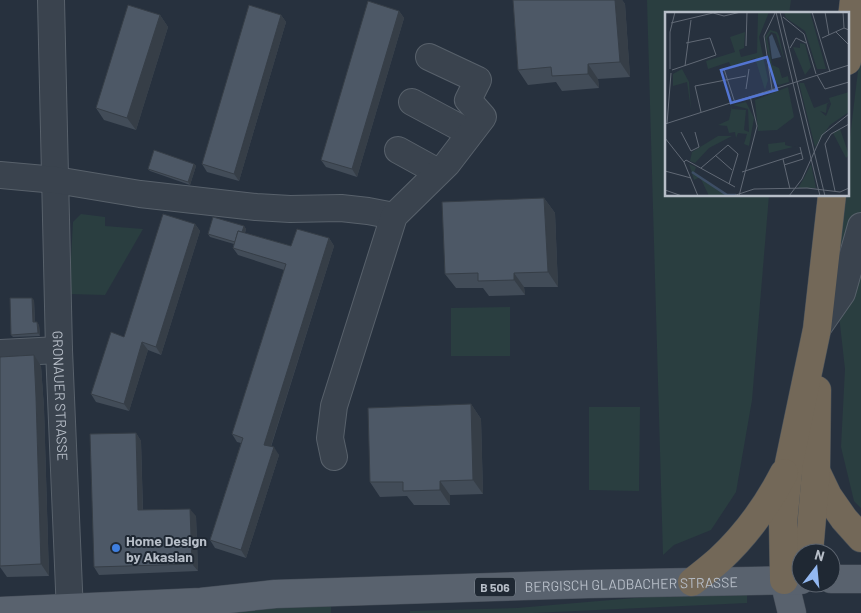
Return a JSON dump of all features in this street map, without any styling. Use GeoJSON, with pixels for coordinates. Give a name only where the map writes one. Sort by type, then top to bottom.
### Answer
{"type":"FeatureCollection","features":[{"type":"Feature","properties":{"kind":"highway"},"geometry":{"type":"LineString","coordinates":[[848,52],[854,0]]}},
{"type":"Feature","properties":{"kind":"highway"},"geometry":{"type":"LineString","coordinates":[[791,556],[783,523],[789,463],[817,329],[832,196]]}},
{"type":"Feature","properties":{"kind":"highway"},"geometry":{"type":"LineString","coordinates":[[810,543],[816,471],[817,329]]}},
{"type":"Feature","properties":{"kind":"highway"},"geometry":{"type":"LineString","coordinates":[[692,582],[742,536],[776,489],[789,463]]}},
{"type":"Feature","properties":{"kind":"highway"},"geometry":{"type":"LineString","coordinates":[[816,471],[828,496],[844,519],[861,538]]}},
{"type":"Feature","properties":{"kind":"main road"},"geometry":{"type":"LineString","coordinates":[[841,579],[861,579]]}},
{"type":"Feature","properties":{"kind":"main road","name":"BERGISCH GLADBACHER STRASSE"},"geometry":{"type":"LineString","coordinates":[[0,611],[70,611],[201,602],[275,594],[359,606],[692,582],[791,581]]}},
{"type":"Feature","properties":{"kind":"main road"},"geometry":{"type":"LineString","coordinates":[[794,613],[796,593]]}},
{"type":"Feature","properties":{"kind":"street","name":"GRONAUER STRASSE"},"geometry":{"type":"LineString","coordinates":[[51,0],[59,350],[70,611]]}},
{"type":"Feature","properties":{"kind":"street"},"geometry":{"type":"LineString","coordinates":[[430,57],[478,80],[468,100],[477,125]]}},
{"type":"Feature","properties":{"kind":"street"},"geometry":{"type":"LineString","coordinates":[[412,102],[477,125]]}},
{"type":"Feature","properties":{"kind":"street"},"geometry":{"type":"LineString","coordinates":[[334,457],[330,438],[334,406],[394,216],[446,164],[477,125]]}},
{"type":"Feature","properties":{"kind":"street"},"geometry":{"type":"LineString","coordinates":[[398,150],[438,172]]}},
{"type":"Feature","properties":{"kind":"street"},"geometry":{"type":"LineString","coordinates":[[0,175],[56,180],[140,194],[256,207],[290,209],[340,208],[394,216]]}},
{"type":"Feature","properties":{"kind":"street"},"geometry":{"type":"LineString","coordinates":[[817,329],[842,293],[861,226]]}},
{"type":"Feature","properties":{"kind":"street"},"geometry":{"type":"LineString","coordinates":[[0,353],[59,350]]}},
{"type":"Feature","properties":{"kind":"green space"},"geometry":{"type":"Polygon","coordinates":[[[647,0],[791,0],[789,12],[665,12],[665,196],[769,196],[752,400],[736,492],[711,530],[674,545],[663,555],[647,0]]]}},
{"type":"Feature","properties":{"kind":"green space"},"geometry":{"type":"Polygon","coordinates":[[[861,46],[861,508],[854,501],[841,447],[845,369],[834,271],[843,196],[848,196],[848,154],[861,46]]]}},
{"type":"Feature","properties":{"kind":"green space"},"geometry":{"type":"Polygon","coordinates":[[[81,214],[105,217],[105,226],[143,229],[105,295],[69,294],[73,222],[81,214]]]}},
{"type":"Feature","properties":{"kind":"green space"},"geometry":{"type":"Polygon","coordinates":[[[510,307],[510,356],[451,356],[451,308],[510,307]]]}},
{"type":"Feature","properties":{"kind":"green space"},"geometry":{"type":"Polygon","coordinates":[[[589,407],[640,407],[639,491],[589,490],[589,407]]]}},
{"type":"Feature","properties":{"kind":"green space"},"geometry":{"type":"Polygon","coordinates":[[[747,594],[747,603],[533,613],[410,613],[410,611],[517,608],[646,597],[747,594]]]}},
{"type":"Feature","properties":{"kind":"green space"},"geometry":{"type":"Polygon","coordinates":[[[314,599],[331,605],[331,613],[210,613],[314,599]]]}},
{"type":"Feature","properties":{"kind":"building"},"geometry":{"type":"Polygon","coordinates":[[[513,0],[615,0],[620,62],[588,64],[588,74],[552,76],[551,67],[518,70],[513,0]]]}},
{"type":"Feature","properties":{"kind":"building"},"geometry":{"type":"Polygon","coordinates":[[[368,1],[399,11],[352,169],[321,160],[368,1]]]}},
{"type":"Feature","properties":{"kind":"building"},"geometry":{"type":"Polygon","coordinates":[[[128,5],[160,15],[127,118],[96,108],[128,5]]]}},
{"type":"Feature","properties":{"kind":"building"},"geometry":{"type":"Polygon","coordinates":[[[249,5],[281,15],[234,174],[202,164],[249,5]]]}},
{"type":"Feature","properties":{"kind":"building"},"geometry":{"type":"Polygon","coordinates":[[[154,150],[194,164],[188,182],[148,169],[154,150]]]}},
{"type":"Feature","properties":{"kind":"building"},"geometry":{"type":"Polygon","coordinates":[[[544,198],[548,272],[514,273],[514,280],[478,281],[478,273],[445,274],[442,202],[544,198]]]}},
{"type":"Feature","properties":{"kind":"building"},"geometry":{"type":"Polygon","coordinates":[[[163,214],[195,224],[156,347],[142,342],[124,404],[91,394],[111,332],[124,337],[163,214]]]}},
{"type":"Feature","properties":{"kind":"building"},"geometry":{"type":"Polygon","coordinates":[[[213,217],[244,226],[242,232],[238,231],[235,242],[208,234],[213,217]]]}},
{"type":"Feature","properties":{"kind":"building"},"geometry":{"type":"Polygon","coordinates":[[[297,229],[329,238],[264,445],[274,447],[241,550],[210,540],[243,438],[232,434],[286,264],[233,248],[238,231],[291,246],[297,229]]]}},
{"type":"Feature","properties":{"kind":"building"},"geometry":{"type":"Polygon","coordinates":[[[10,298],[32,298],[33,322],[37,322],[38,333],[11,335],[10,298]]]}},
{"type":"Feature","properties":{"kind":"building"},"geometry":{"type":"Polygon","coordinates":[[[34,355],[41,564],[0,566],[0,357],[34,355]]]}},
{"type":"Feature","properties":{"kind":"building"},"geometry":{"type":"Polygon","coordinates":[[[471,404],[473,480],[440,481],[440,490],[403,491],[403,482],[370,482],[368,408],[471,404]]]}},
{"type":"Feature","properties":{"kind":"building"},"geometry":{"type":"Polygon","coordinates":[[[136,433],[138,510],[190,509],[192,564],[94,567],[90,434],[136,433]]]}},
{"type":"Feature","properties":{"kind":"place","name":"Home Design by Akaslan"},"geometry":{"type":"Point","coordinates":[116,548]}}]}
